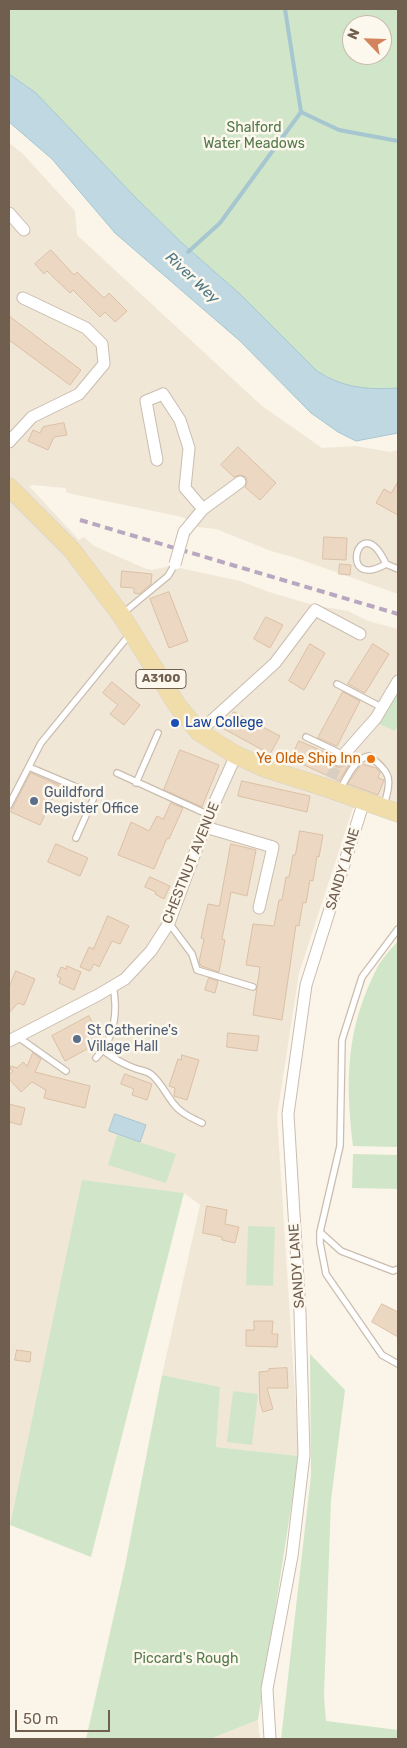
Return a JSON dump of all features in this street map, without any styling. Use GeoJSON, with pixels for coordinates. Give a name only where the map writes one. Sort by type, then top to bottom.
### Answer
{"type":"FeatureCollection","features":[{"type":"Feature","properties":{"kind":"main road","name":"A3100"},"geometry":{"type":"LineString","coordinates":[[9,487],[72,550],[121,615],[177,705],[199,732],[236,755],[267,769],[332,786],[391,810]]}},
{"type":"Feature","properties":{"kind":"street"},"geometry":{"type":"LineString","coordinates":[[9,214],[24,230]]}},
{"type":"Feature","properties":{"kind":"street"},"geometry":{"type":"LineString","coordinates":[[9,442],[32,417],[79,394],[104,364],[102,344],[86,328],[23,298]]}},
{"type":"Feature","properties":{"kind":"street"},"geometry":{"type":"LineString","coordinates":[[157,460],[146,401],[163,394],[180,420],[189,448],[185,488],[203,509]]}},
{"type":"Feature","properties":{"kind":"street"},"geometry":{"type":"LineString","coordinates":[[175,564],[184,532],[203,509],[240,482]]}},
{"type":"Feature","properties":{"kind":"street"},"geometry":{"type":"LineString","coordinates":[[199,732],[275,662],[315,610],[360,634]]}},
{"type":"Feature","properties":{"kind":"street"},"geometry":{"type":"LineString","coordinates":[[341,757],[370,726],[383,708],[398,681]]}},
{"type":"Feature","properties":{"kind":"street","name":"CHESTNUT AVENUE"},"geometry":{"type":"LineString","coordinates":[[13,1039],[124,979],[151,951],[169,923],[209,814],[236,755]]}},
{"type":"Feature","properties":{"kind":"street","name":"SANDY LANE"},"geometry":{"type":"LineString","coordinates":[[270,1739],[267,1688],[292,1556],[304,1454],[300,1312],[288,1114],[306,985],[364,800]]}},
{"type":"Feature","properties":{"kind":"street"},"geometry":{"type":"LineString","coordinates":[[205,827],[273,848],[259,908]]}},
{"type":"Feature","properties":{"kind":"lane"},"geometry":{"type":"LineString","coordinates":[[386,564],[377,569],[362,569],[356,557],[358,549],[362,545],[369,543],[375,546],[386,564],[398,569]]}},
{"type":"Feature","properties":{"kind":"lane"},"geometry":{"type":"LineString","coordinates":[[121,615],[168,576],[175,564]]}},
{"type":"Feature","properties":{"kind":"lane"},"geometry":{"type":"LineString","coordinates":[[9,805],[42,743],[131,632]]}},
{"type":"Feature","properties":{"kind":"lane"},"geometry":{"type":"LineString","coordinates":[[337,684],[383,708]]}},
{"type":"Feature","properties":{"kind":"lane"},"geometry":{"type":"LineString","coordinates":[[136,783],[158,733]]}},
{"type":"Feature","properties":{"kind":"lane"},"geometry":{"type":"LineString","coordinates":[[306,737],[341,757]]}},
{"type":"Feature","properties":{"kind":"lane"},"geometry":{"type":"LineString","coordinates":[[332,786],[364,757],[369,756],[384,767],[390,783],[391,810]]}},
{"type":"Feature","properties":{"kind":"lane"},"geometry":{"type":"LineString","coordinates":[[29,767],[94,794],[76,838]]}},
{"type":"Feature","properties":{"kind":"lane"},"geometry":{"type":"LineString","coordinates":[[117,773],[209,814]]}},
{"type":"Feature","properties":{"kind":"lane"},"geometry":{"type":"LineString","coordinates":[[169,923],[192,954],[197,970],[253,987]]}},
{"type":"Feature","properties":{"kind":"lane"},"geometry":{"type":"LineString","coordinates":[[398,929],[362,977],[342,1040],[340,1146],[320,1232],[320,1243],[326,1274],[382,1355],[398,1364]]}},
{"type":"Feature","properties":{"kind":"lane"},"geometry":{"type":"LineString","coordinates":[[96,1058],[104,1050],[109,1040],[114,1022],[116,1002],[113,986]]}},
{"type":"Feature","properties":{"kind":"lane"},"geometry":{"type":"LineString","coordinates":[[13,1039],[66,1071]]}},
{"type":"Feature","properties":{"kind":"lane"},"geometry":{"type":"LineString","coordinates":[[104,1050],[117,1060],[134,1068],[145,1070],[153,1076],[178,1108],[202,1123]]}},
{"type":"Feature","properties":{"kind":"lane"},"geometry":{"type":"LineString","coordinates":[[320,1232],[341,1251],[393,1271],[398,1269]]}},
{"type":"Feature","properties":{"kind":"shaded area"},"geometry":{"type":"Polygon","coordinates":[[[9,143],[22,153],[75,211],[77,235],[262,406],[322,448],[356,446],[390,452],[398,450],[398,594],[271,551],[216,529],[198,527],[182,517],[72,494],[66,492],[66,488],[29,486],[79,540],[84,537],[94,546],[144,568],[152,570],[170,566],[240,581],[313,605],[348,611],[368,621],[398,629],[398,813],[354,805],[299,973],[277,1116],[299,1456],[216,1447],[220,1387],[162,1375],[200,1205],[184,1193],[83,1181],[10,1525],[9,143]]]}},
{"type":"Feature","properties":{"kind":"shaded area"},"geometry":{"type":"Polygon","coordinates":[[[258,1720],[260,1739],[210,1739],[258,1720]]]}},
{"type":"Feature","properties":{"kind":"green space","name":"Shalford Water Meadows"},"geometry":{"type":"Polygon","coordinates":[[[9,9],[398,9],[398,388],[376,389],[356,387],[336,381],[317,371],[240,294],[182,243],[135,197],[36,93],[9,74],[9,9]]]}},
{"type":"Feature","properties":{"kind":"green space"},"geometry":{"type":"Polygon","coordinates":[[[398,686],[398,724],[395,731],[377,723],[398,686]]]}},
{"type":"Feature","properties":{"kind":"green space"},"geometry":{"type":"Polygon","coordinates":[[[398,941],[398,1147],[353,1146],[350,1122],[349,1077],[350,1055],[354,1034],[359,1012],[377,968],[398,941]]]}},
{"type":"Feature","properties":{"kind":"green space"},"geometry":{"type":"Polygon","coordinates":[[[117,1135],[176,1154],[166,1183],[108,1165],[117,1135]]]}},
{"type":"Feature","properties":{"kind":"green space"},"geometry":{"type":"Polygon","coordinates":[[[353,1154],[398,1155],[398,1189],[352,1188],[353,1154]]]}},
{"type":"Feature","properties":{"kind":"green space"},"geometry":{"type":"Polygon","coordinates":[[[82,1180],[184,1193],[91,1557],[10,1525],[82,1180]]]}},
{"type":"Feature","properties":{"kind":"green space"},"geometry":{"type":"Polygon","coordinates":[[[248,1226],[275,1227],[273,1286],[246,1285],[248,1226]]]}},
{"type":"Feature","properties":{"kind":"green space"},"geometry":{"type":"Polygon","coordinates":[[[310,1354],[345,1390],[331,1500],[324,1696],[326,1721],[398,1730],[398,1739],[281,1739],[311,1475],[310,1354]]]}},
{"type":"Feature","properties":{"kind":"green space","name":"Piccard's Rough"},"geometry":{"type":"Polygon","coordinates":[[[162,1375],[220,1387],[216,1447],[299,1456],[258,1720],[210,1739],[86,1739],[125,1566],[162,1375]]]}},
{"type":"Feature","properties":{"kind":"green space"},"geometry":{"type":"Polygon","coordinates":[[[233,1391],[258,1394],[252,1445],[227,1442],[233,1391]]]}},
{"type":"Feature","properties":{"kind":"water","name":"River Wey"},"geometry":{"type":"Polygon","coordinates":[[[9,74],[36,93],[135,197],[182,243],[240,294],[317,371],[336,381],[356,387],[376,389],[398,388],[398,433],[356,441],[338,432],[311,413],[240,341],[115,233],[52,159],[9,122],[9,74]]]}},
{"type":"Feature","properties":{"kind":"water"},"geometry":{"type":"Polygon","coordinates":[[[115,1114],[146,1125],[140,1142],[109,1131],[115,1114]]]}},
{"type":"Feature","properties":{"kind":"building"},"geometry":{"type":"Polygon","coordinates":[[[51,250],[74,275],[77,272],[104,298],[109,293],[127,311],[115,322],[105,312],[100,317],[73,290],[70,293],[47,271],[44,274],[35,264],[51,250]]]}},
{"type":"Feature","properties":{"kind":"building"},"geometry":{"type":"Polygon","coordinates":[[[9,316],[81,370],[70,385],[9,340],[9,316]]]}},
{"type":"Feature","properties":{"kind":"building"},"geometry":{"type":"Polygon","coordinates":[[[64,423],[67,435],[54,437],[48,450],[28,441],[33,430],[40,433],[43,427],[64,423]]]}},
{"type":"Feature","properties":{"kind":"building"},"geometry":{"type":"Polygon","coordinates":[[[238,447],[276,483],[260,500],[245,487],[246,477],[240,475],[234,477],[221,465],[238,447]]]}},
{"type":"Feature","properties":{"kind":"building"},"geometry":{"type":"Polygon","coordinates":[[[398,482],[398,515],[376,503],[384,489],[391,493],[398,482]]]}},
{"type":"Feature","properties":{"kind":"building"},"geometry":{"type":"Polygon","coordinates":[[[324,537],[347,538],[346,560],[323,559],[324,537]]]}},
{"type":"Feature","properties":{"kind":"building"},"geometry":{"type":"Polygon","coordinates":[[[340,564],[351,565],[350,575],[339,574],[340,564]]]}},
{"type":"Feature","properties":{"kind":"building"},"geometry":{"type":"Polygon","coordinates":[[[122,571],[152,574],[151,584],[139,594],[134,593],[134,588],[121,587],[122,571]]]}},
{"type":"Feature","properties":{"kind":"building"},"geometry":{"type":"Polygon","coordinates":[[[169,592],[188,641],[169,648],[150,599],[169,592]]]}},
{"type":"Feature","properties":{"kind":"building"},"geometry":{"type":"Polygon","coordinates":[[[266,617],[283,625],[270,648],[254,639],[266,617]]]}},
{"type":"Feature","properties":{"kind":"building"},"geometry":{"type":"Polygon","coordinates":[[[310,644],[325,653],[304,690],[289,681],[310,644]]]}},
{"type":"Feature","properties":{"kind":"building"},"geometry":{"type":"Polygon","coordinates":[[[373,644],[389,654],[365,693],[348,684],[373,644]]]}},
{"type":"Feature","properties":{"kind":"building"},"geometry":{"type":"Polygon","coordinates":[[[112,682],[140,705],[124,725],[110,714],[118,705],[103,693],[112,682]]]}},
{"type":"Feature","properties":{"kind":"building"},"geometry":{"type":"Polygon","coordinates":[[[343,692],[360,701],[337,746],[318,738],[343,692]]]}},
{"type":"Feature","properties":{"kind":"building"},"geometry":{"type":"Polygon","coordinates":[[[234,712],[280,736],[270,754],[224,729],[234,712]]]}},
{"type":"Feature","properties":{"kind":"building"},"geometry":{"type":"Polygon","coordinates":[[[299,741],[332,755],[332,763],[337,767],[349,765],[339,781],[291,759],[299,741]]]}},
{"type":"Feature","properties":{"kind":"building"},"geometry":{"type":"Polygon","coordinates":[[[180,750],[219,765],[202,807],[164,790],[180,750]]]}},
{"type":"Feature","properties":{"kind":"building"},"geometry":{"type":"Polygon","coordinates":[[[362,764],[376,768],[380,772],[378,778],[384,780],[378,795],[348,784],[362,764]]]}},
{"type":"Feature","properties":{"kind":"building","name":"Guildford Register Office"},"geometry":{"type":"Polygon","coordinates":[[[31,773],[59,785],[40,825],[11,812],[31,773]]]}},
{"type":"Feature","properties":{"kind":"building"},"geometry":{"type":"Polygon","coordinates":[[[242,781],[310,796],[307,812],[238,796],[242,781]]]}},
{"type":"Feature","properties":{"kind":"building"},"geometry":{"type":"Polygon","coordinates":[[[171,803],[183,808],[169,839],[167,838],[154,869],[118,855],[131,822],[149,831],[157,816],[163,819],[171,803]]]}},
{"type":"Feature","properties":{"kind":"building"},"geometry":{"type":"Polygon","coordinates":[[[300,831],[323,835],[313,881],[310,880],[306,903],[303,902],[299,926],[296,925],[282,1020],[253,1015],[260,967],[246,965],[253,924],[274,926],[279,900],[282,900],[286,877],[289,877],[300,831]]]}},
{"type":"Feature","properties":{"kind":"building"},"geometry":{"type":"Polygon","coordinates":[[[56,844],[88,858],[80,876],[48,862],[56,844]]]}},
{"type":"Feature","properties":{"kind":"building"},"geometry":{"type":"Polygon","coordinates":[[[231,844],[256,850],[247,896],[231,892],[222,939],[225,940],[219,972],[201,966],[199,962],[204,939],[201,938],[208,904],[219,906],[231,844]]]}},
{"type":"Feature","properties":{"kind":"building"},"geometry":{"type":"Polygon","coordinates":[[[150,877],[170,886],[164,899],[155,894],[156,892],[145,887],[150,877]]]}},
{"type":"Feature","properties":{"kind":"building"},"geometry":{"type":"Polygon","coordinates":[[[108,916],[129,926],[120,944],[112,941],[99,967],[94,964],[90,971],[80,967],[89,947],[93,949],[108,916]]]}},
{"type":"Feature","properties":{"kind":"building"},"geometry":{"type":"Polygon","coordinates":[[[67,966],[81,972],[74,990],[59,983],[61,978],[57,976],[61,967],[66,969],[67,966]]]}},
{"type":"Feature","properties":{"kind":"building"},"geometry":{"type":"Polygon","coordinates":[[[16,971],[35,979],[24,1005],[18,1003],[9,1013],[9,988],[16,971]]]}},
{"type":"Feature","properties":{"kind":"building"},"geometry":{"type":"Polygon","coordinates":[[[209,978],[218,981],[215,993],[205,990],[209,978]]]}},
{"type":"Feature","properties":{"kind":"building","name":"St Catherine's Village Hall"},"geometry":{"type":"Polygon","coordinates":[[[89,1016],[102,1041],[65,1061],[52,1036],[89,1016]]]}},
{"type":"Feature","properties":{"kind":"building"},"geometry":{"type":"Polygon","coordinates":[[[228,1033],[259,1036],[257,1051],[227,1047],[228,1033]]]}},
{"type":"Feature","properties":{"kind":"building"},"geometry":{"type":"Polygon","coordinates":[[[33,1053],[41,1059],[35,1072],[90,1086],[85,1108],[44,1098],[46,1090],[32,1082],[21,1092],[9,1079],[9,1075],[13,1071],[10,1069],[11,1066],[17,1068],[23,1062],[27,1066],[33,1053]]]}},
{"type":"Feature","properties":{"kind":"building"},"geometry":{"type":"Polygon","coordinates":[[[182,1055],[199,1060],[187,1100],[174,1096],[175,1088],[169,1086],[178,1059],[181,1060],[182,1055]]]}},
{"type":"Feature","properties":{"kind":"building"},"geometry":{"type":"Polygon","coordinates":[[[125,1074],[152,1084],[147,1100],[132,1095],[134,1089],[121,1084],[125,1074]]]}},
{"type":"Feature","properties":{"kind":"building"},"geometry":{"type":"Polygon","coordinates":[[[9,1104],[25,1108],[21,1125],[9,1122],[9,1104]]]}},
{"type":"Feature","properties":{"kind":"building"},"geometry":{"type":"Polygon","coordinates":[[[207,1206],[227,1210],[225,1224],[239,1227],[235,1243],[222,1240],[222,1237],[203,1233],[207,1206]]]}},
{"type":"Feature","properties":{"kind":"building"},"geometry":{"type":"Polygon","coordinates":[[[382,1304],[398,1312],[398,1337],[372,1322],[382,1304]]]}},
{"type":"Feature","properties":{"kind":"building"},"geometry":{"type":"Polygon","coordinates":[[[254,1321],[273,1321],[272,1334],[278,1334],[277,1347],[246,1346],[246,1330],[254,1330],[254,1321]]]}},
{"type":"Feature","properties":{"kind":"building"},"geometry":{"type":"Polygon","coordinates":[[[17,1350],[31,1352],[30,1362],[15,1360],[17,1350]]]}},
{"type":"Feature","properties":{"kind":"building"},"geometry":{"type":"Polygon","coordinates":[[[287,1368],[288,1388],[267,1388],[273,1409],[263,1412],[260,1403],[259,1372],[269,1371],[269,1369],[287,1368]]]}},
{"type":"Feature","properties":{"kind":"waterway"},"geometry":{"type":"LineString","coordinates":[[285,9],[301,112]]}},
{"type":"Feature","properties":{"kind":"waterway","name":"River Wey"},"geometry":{"type":"LineString","coordinates":[[188,252],[220,223],[301,112],[339,130],[398,141]]}},
{"type":"Feature","properties":{"kind":"tunnel"},"geometry":{"type":"LineString","coordinates":[[331,778],[339,760]]}},
{"type":"Feature","properties":{"kind":"railway"},"geometry":{"type":"LineString","coordinates":[[80,520],[398,614]]}},
{"type":"Feature","properties":{"kind":"place","name":"Law College"},"geometry":{"type":"Point","coordinates":[175,723]}},
{"type":"Feature","properties":{"kind":"place","name":"Ye Olde Ship Inn"},"geometry":{"type":"Point","coordinates":[371,759]}},
{"type":"Feature","properties":{"kind":"place","name":"Guildford Register Office"},"geometry":{"type":"Point","coordinates":[34,801]}},
{"type":"Feature","properties":{"kind":"place","name":"St Catherine's Village Hall"},"geometry":{"type":"Point","coordinates":[77,1039]}}]}
